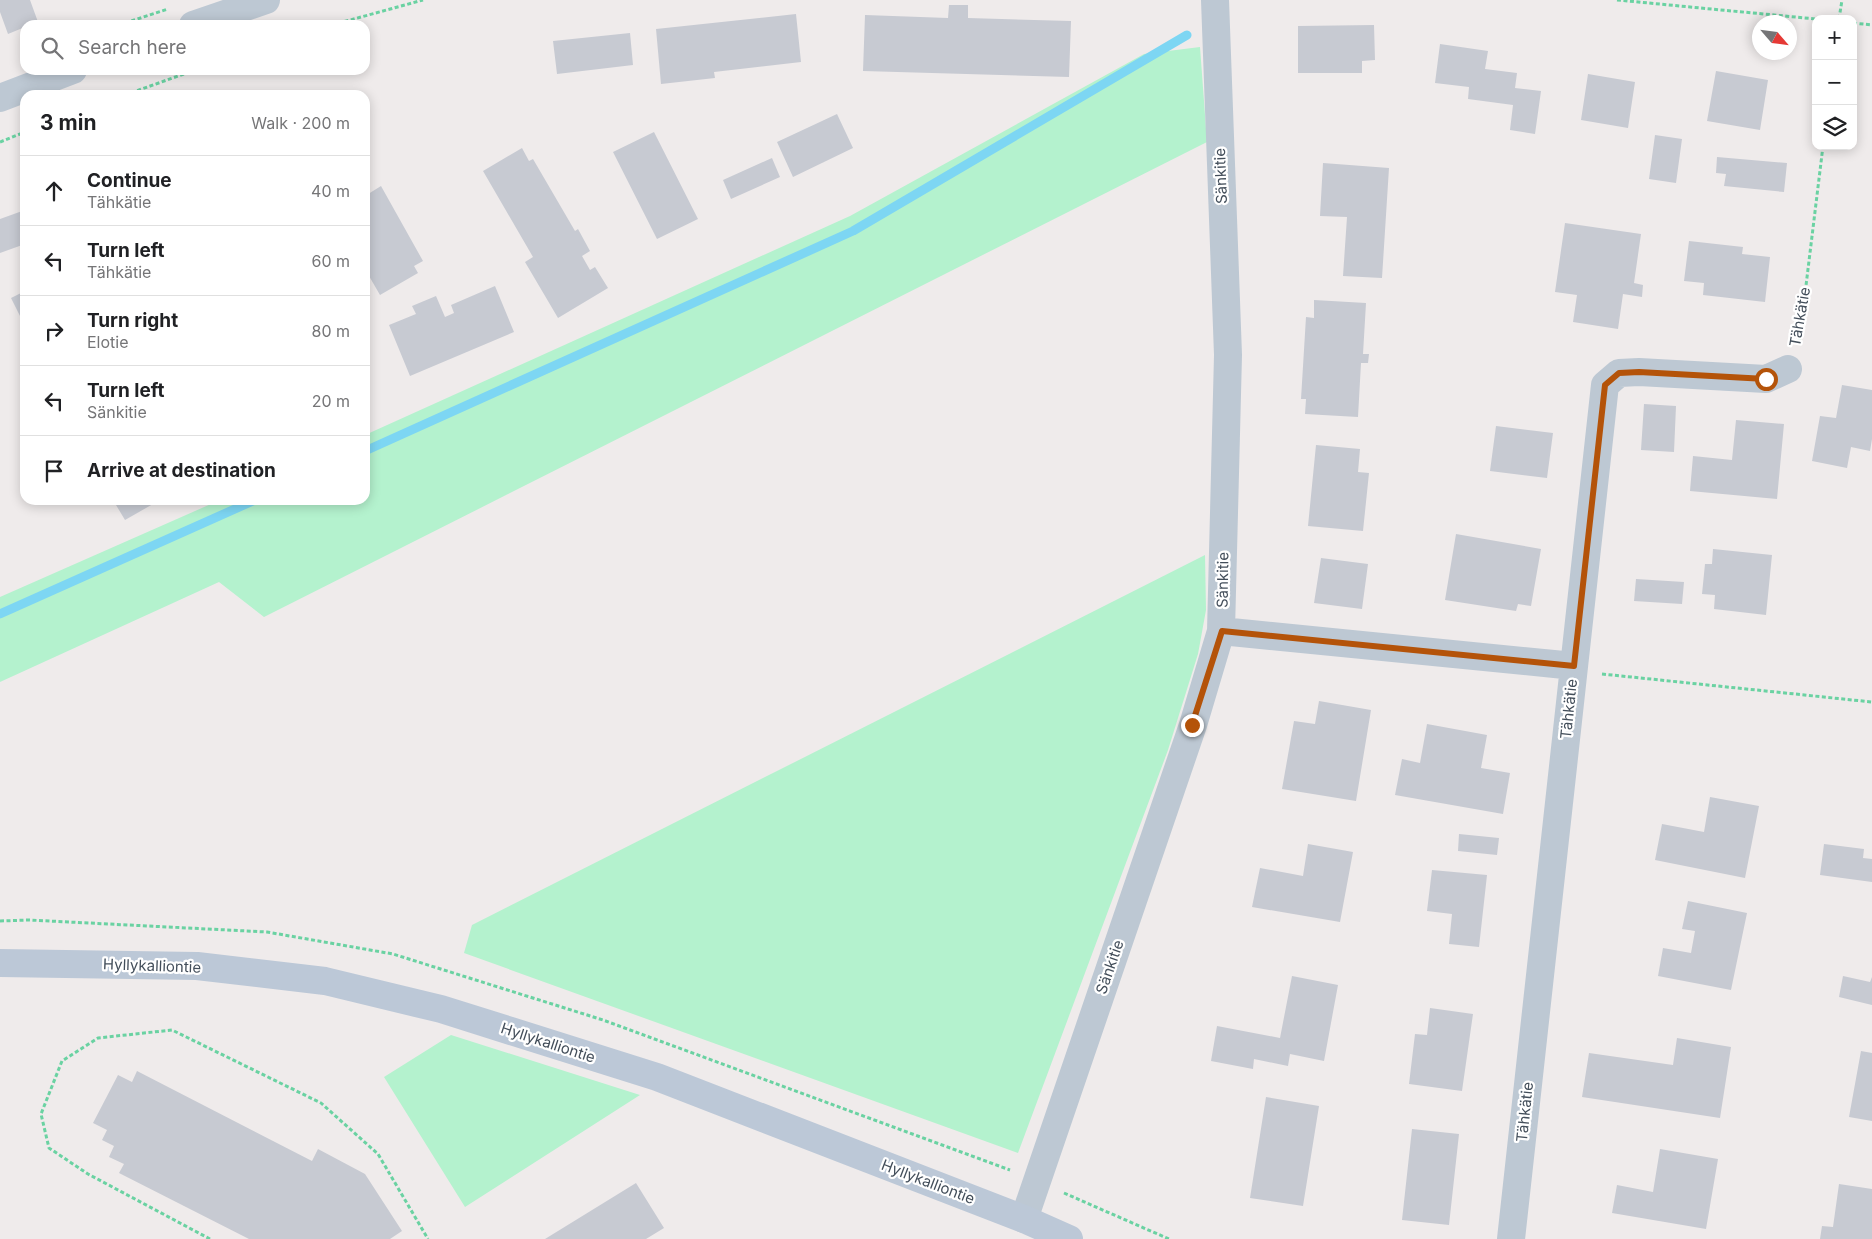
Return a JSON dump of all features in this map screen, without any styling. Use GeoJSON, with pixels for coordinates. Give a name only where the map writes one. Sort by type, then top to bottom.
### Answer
{"type":"FeatureCollection","features":[{"type":"Feature","properties":{"kind":"main road","name":"Hyllykalliontie"},"geometry":{"type":"LineString","coordinates":[[0,963],[197,966],[325,981],[441,1009],[657,1077],[1024,1218],[1069,1239]]}},
{"type":"Feature","properties":{"kind":"street"},"geometry":{"type":"LineString","coordinates":[[184,16],[266,0]]}},
{"type":"Feature","properties":{"kind":"street","name":"Sänkitie"},"geometry":{"type":"LineString","coordinates":[[1024,1218],[1189,734],[1222,631],[1228,354],[1215,0]]}},
{"type":"Feature","properties":{"kind":"street"},"geometry":{"type":"LineString","coordinates":[[21,90],[60,75]]}},
{"type":"Feature","properties":{"kind":"street"},"geometry":{"type":"LineString","coordinates":[[0,98],[20,90]]}},
{"type":"Feature","properties":{"kind":"street","name":"Tähkätie"},"geometry":{"type":"LineString","coordinates":[[1511,1239],[1605,385],[1619,373],[1639,372],[1766,379],[1788,369]]}},
{"type":"Feature","properties":{"kind":"street"},"geometry":{"type":"LineString","coordinates":[[1222,631],[1574,666]]}},
{"type":"Feature","properties":{"kind":"path"},"geometry":{"type":"LineString","coordinates":[[350,20],[423,0]]}},
{"type":"Feature","properties":{"kind":"path"},"geometry":{"type":"LineString","coordinates":[[1617,0],[1812,19]]}},
{"type":"Feature","properties":{"kind":"path"},"geometry":{"type":"LineString","coordinates":[[1840,15],[1842,0]]}},
{"type":"Feature","properties":{"kind":"path"},"geometry":{"type":"LineString","coordinates":[[155,20],[184,16]]}},
{"type":"Feature","properties":{"kind":"path"},"geometry":{"type":"LineString","coordinates":[[1857,23],[1872,25]]}},
{"type":"Feature","properties":{"kind":"path"},"geometry":{"type":"LineString","coordinates":[[139,90],[181,75]]}},
{"type":"Feature","properties":{"kind":"path"},"geometry":{"type":"LineString","coordinates":[[0,142],[20,134]]}},
{"type":"Feature","properties":{"kind":"path","name":"Tähkätie"},"geometry":{"type":"LineString","coordinates":[[1788,369],[1799,341],[1823,150]]}},
{"type":"Feature","properties":{"kind":"path"},"geometry":{"type":"LineString","coordinates":[[1574,666],[1596,673],[1872,702]]}},
{"type":"Feature","properties":{"kind":"path"},"geometry":{"type":"LineString","coordinates":[[210,1239],[88,1174],[49,1148],[41,1114],[62,1062],[98,1038],[172,1030],[321,1103],[378,1154],[428,1239]]}},
{"type":"Feature","properties":{"kind":"green space"},"geometry":{"type":"Polygon","coordinates":[[[1200,47],[1207,142],[264,617],[219,582],[0,682],[0,597],[209,505],[370,505],[370,433],[850,216],[1144,54],[1200,47]]]}},
{"type":"Feature","properties":{"kind":"green space"},"geometry":{"type":"Polygon","coordinates":[[[1205,555],[1206,610],[1198,654],[1168,750],[1018,1153],[464,953],[472,925],[1205,555]]]}},
{"type":"Feature","properties":{"kind":"green space"},"geometry":{"type":"Polygon","coordinates":[[[451,1035],[640,1095],[465,1207],[384,1077],[451,1035]]]}},
{"type":"Feature","properties":{"kind":"building"},"geometry":{"type":"Polygon","coordinates":[[[0,0],[30,0],[37,20],[20,20],[20,29],[8,34],[0,12],[0,0]]]}},
{"type":"Feature","properties":{"kind":"building"},"geometry":{"type":"Polygon","coordinates":[[[949,5],[968,5],[968,18],[1071,21],[1069,77],[863,71],[865,15],[948,18],[949,5]]]}},
{"type":"Feature","properties":{"kind":"building"},"geometry":{"type":"Polygon","coordinates":[[[796,14],[801,62],[714,72],[715,78],[661,84],[656,29],[796,14]]]}},
{"type":"Feature","properties":{"kind":"building"},"geometry":{"type":"Polygon","coordinates":[[[1374,25],[1375,60],[1362,61],[1362,73],[1298,73],[1298,26],[1374,25]]]}},
{"type":"Feature","properties":{"kind":"building"},"geometry":{"type":"Polygon","coordinates":[[[630,33],[633,65],[557,74],[553,41],[630,33]]]}},
{"type":"Feature","properties":{"kind":"building"},"geometry":{"type":"Polygon","coordinates":[[[1440,44],[1488,51],[1485,69],[1517,73],[1515,88],[1541,91],[1535,134],[1510,130],[1513,105],[1468,99],[1469,87],[1435,83],[1440,44]]]}},
{"type":"Feature","properties":{"kind":"building"},"geometry":{"type":"Polygon","coordinates":[[[1716,71],[1768,80],[1760,130],[1707,121],[1716,71]]]}},
{"type":"Feature","properties":{"kind":"building"},"geometry":{"type":"Polygon","coordinates":[[[1588,74],[1635,82],[1628,128],[1581,120],[1588,74]]]}},
{"type":"Feature","properties":{"kind":"building"},"geometry":{"type":"Polygon","coordinates":[[[837,114],[853,148],[793,177],[777,142],[837,114]]]}},
{"type":"Feature","properties":{"kind":"building"},"geometry":{"type":"Polygon","coordinates":[[[654,132],[698,219],[657,239],[613,152],[654,132]]]}},
{"type":"Feature","properties":{"kind":"building"},"geometry":{"type":"Polygon","coordinates":[[[1655,135],[1682,139],[1676,183],[1649,179],[1655,135]]]}},
{"type":"Feature","properties":{"kind":"building"},"geometry":{"type":"Polygon","coordinates":[[[522,148],[529,161],[533,159],[575,231],[578,229],[590,251],[582,256],[590,270],[595,267],[608,288],[558,318],[525,262],[533,257],[483,171],[522,148]]]}},
{"type":"Feature","properties":{"kind":"building"},"geometry":{"type":"Polygon","coordinates":[[[1717,157],[1787,163],[1784,192],[1724,186],[1726,174],[1716,173],[1717,157]]]}},
{"type":"Feature","properties":{"kind":"building"},"geometry":{"type":"Polygon","coordinates":[[[772,158],[780,177],[731,199],[723,180],[772,158]]]}},
{"type":"Feature","properties":{"kind":"building"},"geometry":{"type":"Polygon","coordinates":[[[1323,163],[1389,168],[1382,278],[1343,276],[1347,217],[1320,216],[1323,163]]]}},
{"type":"Feature","properties":{"kind":"building"},"geometry":{"type":"Polygon","coordinates":[[[381,186],[423,261],[414,266],[418,273],[380,295],[370,278],[370,193],[381,186]]]}},
{"type":"Feature","properties":{"kind":"building"},"geometry":{"type":"Polygon","coordinates":[[[20,212],[20,246],[0,253],[0,219],[20,212]]]}},
{"type":"Feature","properties":{"kind":"building"},"geometry":{"type":"Polygon","coordinates":[[[1565,223],[1641,234],[1634,283],[1643,285],[1642,297],[1623,294],[1618,329],[1573,322],[1577,295],[1555,292],[1565,223]]]}},
{"type":"Feature","properties":{"kind":"building"},"geometry":{"type":"Polygon","coordinates":[[[1689,241],[1743,247],[1742,254],[1770,257],[1765,302],[1703,295],[1704,283],[1684,281],[1689,241]]]}},
{"type":"Feature","properties":{"kind":"building"},"geometry":{"type":"Polygon","coordinates":[[[495,286],[514,332],[410,376],[389,325],[416,314],[412,306],[436,296],[445,317],[454,313],[451,305],[495,286]]]}},
{"type":"Feature","properties":{"kind":"building"},"geometry":{"type":"Polygon","coordinates":[[[20,294],[20,316],[11,298],[20,294]]]}},
{"type":"Feature","properties":{"kind":"building"},"geometry":{"type":"Polygon","coordinates":[[[1314,300],[1366,303],[1363,354],[1369,354],[1368,363],[1361,363],[1358,417],[1305,414],[1306,399],[1301,399],[1306,317],[1314,318],[1314,300]]]}},
{"type":"Feature","properties":{"kind":"building"},"geometry":{"type":"Polygon","coordinates":[[[1842,385],[1872,390],[1872,439],[1870,451],[1851,447],[1847,468],[1812,461],[1820,416],[1836,418],[1842,385]]]}},
{"type":"Feature","properties":{"kind":"building"},"geometry":{"type":"Polygon","coordinates":[[[1644,404],[1676,406],[1674,452],[1641,450],[1644,404]]]}},
{"type":"Feature","properties":{"kind":"building"},"geometry":{"type":"Polygon","coordinates":[[[1736,420],[1784,424],[1777,499],[1690,491],[1693,456],[1732,460],[1736,420]]]}},
{"type":"Feature","properties":{"kind":"building"},"geometry":{"type":"Polygon","coordinates":[[[1496,426],[1553,433],[1547,478],[1490,471],[1496,426]]]}},
{"type":"Feature","properties":{"kind":"building"},"geometry":{"type":"Polygon","coordinates":[[[1316,445],[1360,449],[1358,472],[1369,473],[1363,531],[1308,526],[1316,445]]]}},
{"type":"Feature","properties":{"kind":"building"},"geometry":{"type":"Polygon","coordinates":[[[116,505],[151,505],[125,520],[116,505]]]}},
{"type":"Feature","properties":{"kind":"building"},"geometry":{"type":"Polygon","coordinates":[[[1456,534],[1541,549],[1531,606],[1518,604],[1516,611],[1445,600],[1456,534]]]}},
{"type":"Feature","properties":{"kind":"building"},"geometry":{"type":"Polygon","coordinates":[[[1713,549],[1772,555],[1766,615],[1714,609],[1715,595],[1702,594],[1705,564],[1712,564],[1713,549]]]}},
{"type":"Feature","properties":{"kind":"building"},"geometry":{"type":"Polygon","coordinates":[[[1321,558],[1368,564],[1362,609],[1314,603],[1321,558]]]}},
{"type":"Feature","properties":{"kind":"building"},"geometry":{"type":"Polygon","coordinates":[[[1636,579],[1684,582],[1682,604],[1634,601],[1636,579]]]}},
{"type":"Feature","properties":{"kind":"building"},"geometry":{"type":"Polygon","coordinates":[[[1319,701],[1371,710],[1356,801],[1282,789],[1294,721],[1315,724],[1319,701]]]}},
{"type":"Feature","properties":{"kind":"building"},"geometry":{"type":"Polygon","coordinates":[[[1427,724],[1487,735],[1481,768],[1510,773],[1503,814],[1395,795],[1402,759],[1420,763],[1427,724]]]}},
{"type":"Feature","properties":{"kind":"building"},"geometry":{"type":"Polygon","coordinates":[[[1710,797],[1759,806],[1745,878],[1655,860],[1662,824],[1704,832],[1710,797]]]}},
{"type":"Feature","properties":{"kind":"building"},"geometry":{"type":"Polygon","coordinates":[[[1459,834],[1499,838],[1497,855],[1458,851],[1459,834]]]}},
{"type":"Feature","properties":{"kind":"building"},"geometry":{"type":"Polygon","coordinates":[[[1308,844],[1353,852],[1340,922],[1252,907],[1260,868],[1303,876],[1308,844]]]}},
{"type":"Feature","properties":{"kind":"building"},"geometry":{"type":"Polygon","coordinates":[[[1824,844],[1864,849],[1863,858],[1872,859],[1872,882],[1820,875],[1824,844]]]}},
{"type":"Feature","properties":{"kind":"building"},"geometry":{"type":"Polygon","coordinates":[[[1432,870],[1487,875],[1479,947],[1449,944],[1452,914],[1427,911],[1432,870]]]}},
{"type":"Feature","properties":{"kind":"building"},"geometry":{"type":"Polygon","coordinates":[[[1688,901],[1747,913],[1731,990],[1658,976],[1663,948],[1691,953],[1695,931],[1682,929],[1688,901]]]}},
{"type":"Feature","properties":{"kind":"building"},"geometry":{"type":"Polygon","coordinates":[[[1292,976],[1338,985],[1324,1061],[1290,1054],[1288,1066],[1254,1059],[1253,1069],[1211,1061],[1217,1026],[1280,1038],[1292,976]]]}},
{"type":"Feature","properties":{"kind":"building"},"geometry":{"type":"Polygon","coordinates":[[[1843,976],[1870,982],[1872,977],[1872,1005],[1839,997],[1843,976]]]}},
{"type":"Feature","properties":{"kind":"building"},"geometry":{"type":"Polygon","coordinates":[[[1430,1008],[1473,1014],[1462,1091],[1409,1084],[1415,1034],[1427,1035],[1430,1008]]]}},
{"type":"Feature","properties":{"kind":"building"},"geometry":{"type":"Polygon","coordinates":[[[1677,1038],[1731,1047],[1720,1118],[1582,1097],[1589,1053],[1673,1065],[1677,1038]]]}},
{"type":"Feature","properties":{"kind":"building"},"geometry":{"type":"Polygon","coordinates":[[[1861,1051],[1872,1053],[1872,1121],[1849,1117],[1861,1051]]]}},
{"type":"Feature","properties":{"kind":"building"},"geometry":{"type":"Polygon","coordinates":[[[137,1071],[312,1161],[318,1149],[365,1174],[402,1231],[390,1239],[249,1239],[119,1173],[124,1164],[109,1157],[114,1146],[102,1140],[107,1130],[93,1123],[118,1075],[132,1082],[137,1071]]]}},
{"type":"Feature","properties":{"kind":"building"},"geometry":{"type":"Polygon","coordinates":[[[1266,1097],[1319,1106],[1303,1206],[1250,1198],[1266,1097]]]}},
{"type":"Feature","properties":{"kind":"building"},"geometry":{"type":"Polygon","coordinates":[[[1412,1129],[1459,1134],[1449,1225],[1402,1220],[1412,1129]]]}},
{"type":"Feature","properties":{"kind":"building"},"geometry":{"type":"Polygon","coordinates":[[[1660,1149],[1718,1159],[1706,1229],[1612,1213],[1617,1185],[1653,1192],[1660,1149]]]}},
{"type":"Feature","properties":{"kind":"building"},"geometry":{"type":"Polygon","coordinates":[[[636,1183],[664,1228],[646,1239],[545,1239],[636,1183]]]}},
{"type":"Feature","properties":{"kind":"building"},"geometry":{"type":"Polygon","coordinates":[[[1839,1184],[1872,1189],[1872,1239],[1820,1239],[1822,1226],[1833,1227],[1839,1184]]]}},
{"type":"Feature","properties":{"kind":"waterway"},"geometry":{"type":"LineString","coordinates":[[370,449],[853,231],[1187,35]]}},
{"type":"Feature","properties":{"kind":"waterway"},"geometry":{"type":"LineString","coordinates":[[0,614],[244,505]]}},
{"type":"Feature","properties":{"kind":"route"},"geometry":{"type":"LineString","coordinates":[[1192,725],[1222,631],[1574,666],[1605,385],[1619,373],[1639,372],[1766,379]]}}]}
